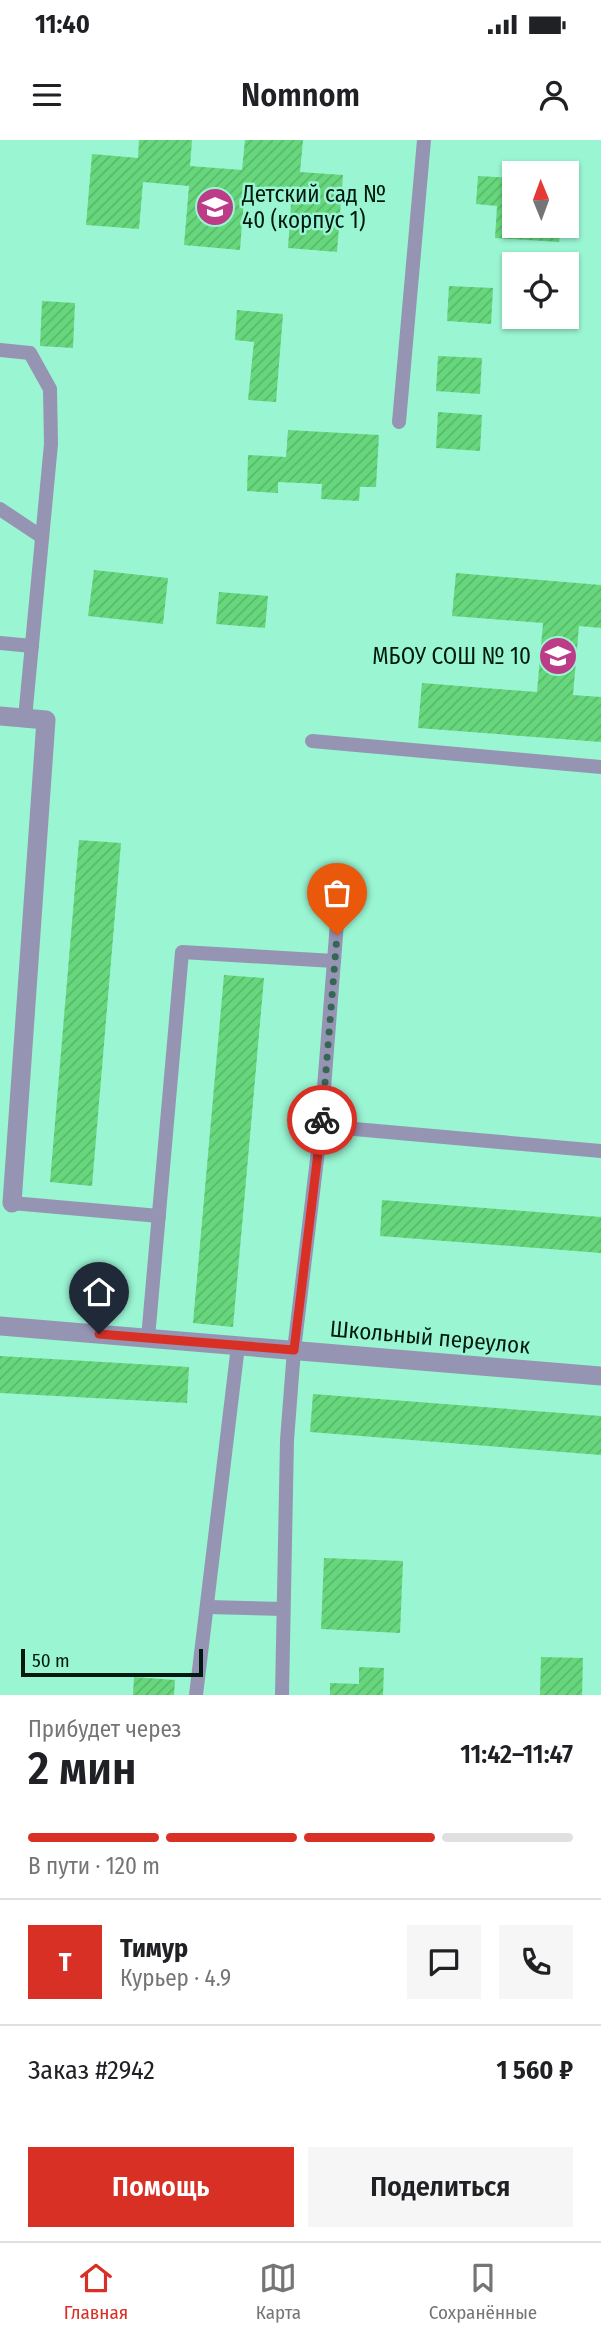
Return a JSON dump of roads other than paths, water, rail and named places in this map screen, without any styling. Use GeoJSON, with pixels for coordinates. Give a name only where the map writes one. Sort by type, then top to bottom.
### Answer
{"type":"FeatureCollection","features":[{"type":"Feature","properties":{"kind":"street"},"geometry":{"type":"LineString","coordinates":[[0,716],[46,720],[12,1203]]}},
{"type":"Feature","properties":{"kind":"street","name":"Школьный переулок"},"geometry":{"type":"LineString","coordinates":[[1,1326],[601,1376]]}},
{"type":"Feature","properties":{"kind":"lane"},"geometry":{"type":"LineString","coordinates":[[399,422],[424,140]]}},
{"type":"Feature","properties":{"kind":"lane"},"geometry":{"type":"LineString","coordinates":[[0,350],[30,353],[50,389],[51,444],[26,719]]}},
{"type":"Feature","properties":{"kind":"lane"},"geometry":{"type":"LineString","coordinates":[[0,509],[42,537]]}},
{"type":"Feature","properties":{"kind":"lane"},"geometry":{"type":"LineString","coordinates":[[0,643],[32,646]]}},
{"type":"Feature","properties":{"kind":"lane"},"geometry":{"type":"LineString","coordinates":[[312,741],[601,767]]}},
{"type":"Feature","properties":{"kind":"lane"},"geometry":{"type":"LineString","coordinates":[[282,1695],[287,1440],[294,1350],[321,1126],[338,910]]}},
{"type":"Feature","properties":{"kind":"lane"},"geometry":{"type":"LineString","coordinates":[[148,1338],[182,952],[334,961]]}},
{"type":"Feature","properties":{"kind":"lane"},"geometry":{"type":"LineString","coordinates":[[321,1126],[601,1152]]}},
{"type":"Feature","properties":{"kind":"lane"},"geometry":{"type":"LineString","coordinates":[[12,1203],[159,1216]]}},
{"type":"Feature","properties":{"kind":"lane"},"geometry":{"type":"LineString","coordinates":[[196,1695],[238,1346]]}},
{"type":"Feature","properties":{"kind":"lane"},"geometry":{"type":"LineString","coordinates":[[208,1607],[284,1609]]}},
{"type":"Feature","properties":{"kind":"place","name":"Детский сад № 40 (корпус 1)"},"geometry":{"type":"Point","coordinates":[215,207]}},
{"type":"Feature","properties":{"kind":"place","name":"МБОУ СОШ № 10"},"geometry":{"type":"Point","coordinates":[558,656]}}]}
